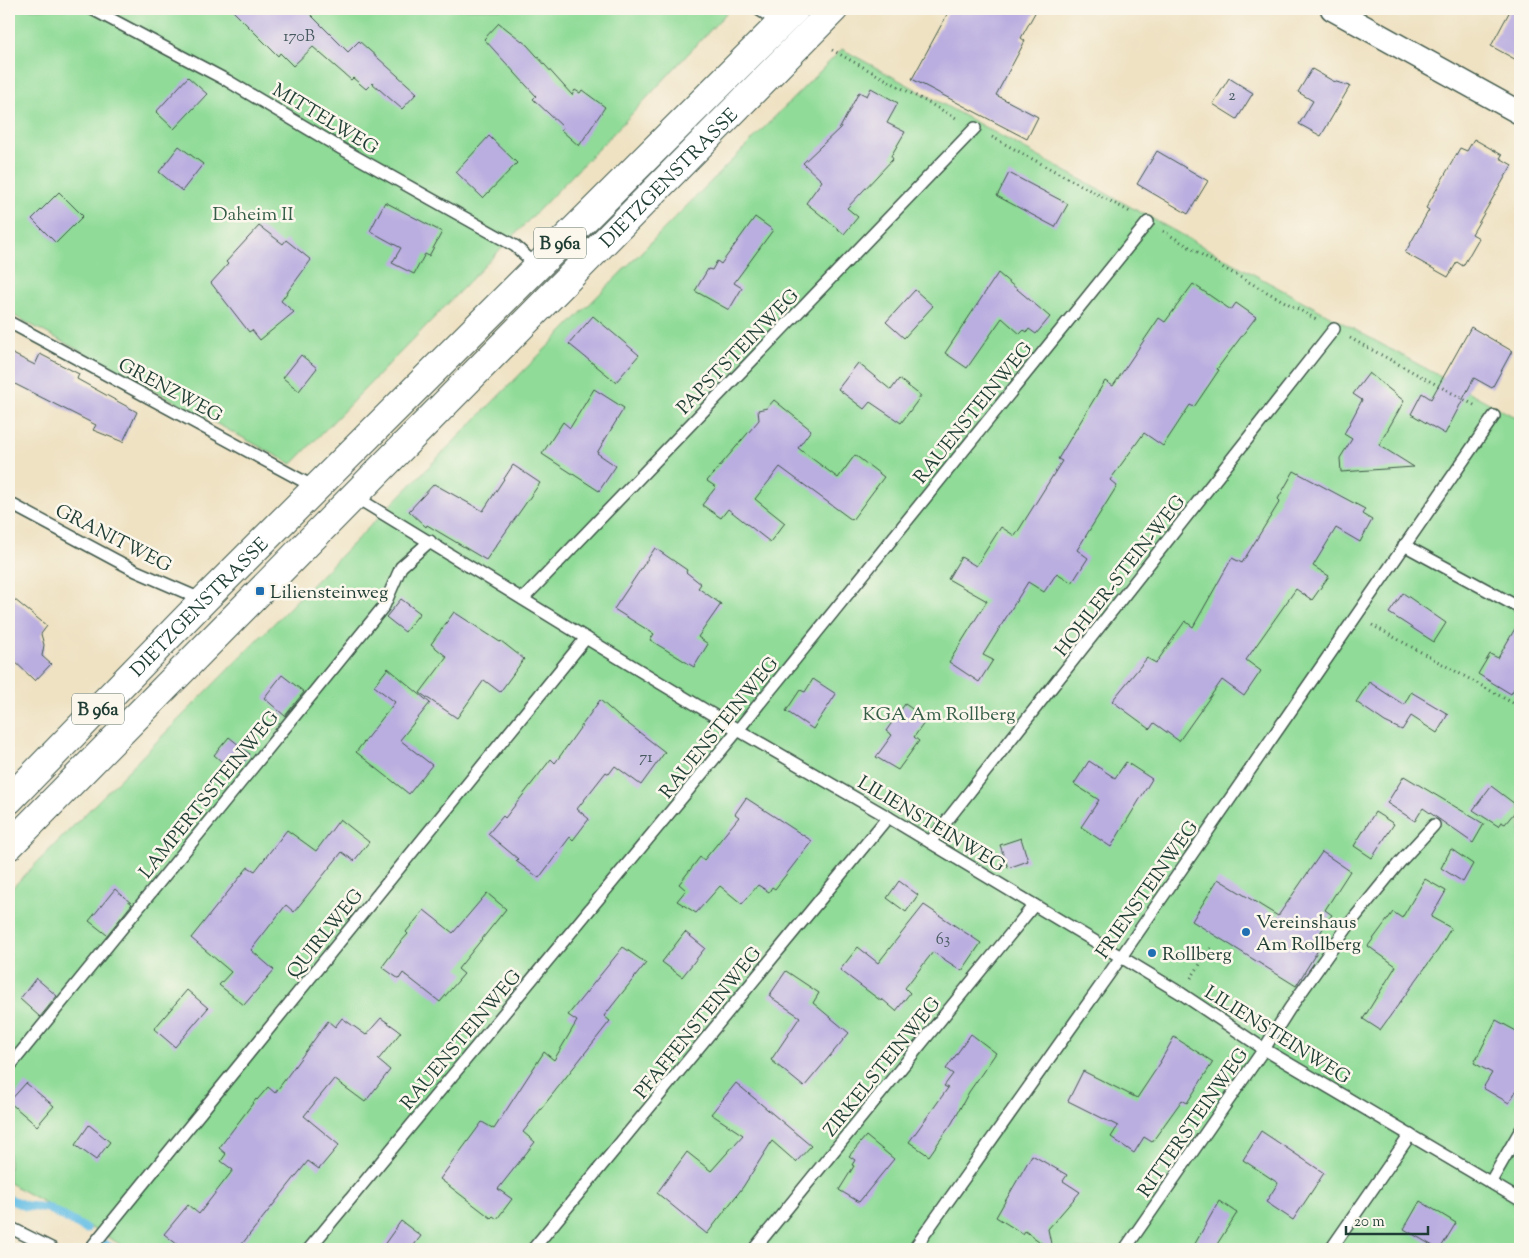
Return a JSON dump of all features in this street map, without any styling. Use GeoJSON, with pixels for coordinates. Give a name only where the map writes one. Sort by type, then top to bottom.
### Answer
{"type":"FeatureCollection","features":[{"type":"Feature","properties":{"kind":"main road","name":"DIETZGENSTRASSE"},"geometry":{"type":"LineString","coordinates":[[9,846],[834,9]]}},
{"type":"Feature","properties":{"kind":"main road","name":"DIETZGENSTRASSE"},"geometry":{"type":"LineString","coordinates":[[9,800],[204,600],[537,266],[778,14]]}},
{"type":"Feature","properties":{"kind":"main road"},"geometry":{"type":"LineString","coordinates":[[321,483],[354,496]]}},
{"type":"Feature","properties":{"kind":"street"},"geometry":{"type":"LineString","coordinates":[[1332,9],[1520,113]]}},
{"type":"Feature","properties":{"kind":"lane","name":"MITTELWEG"},"geometry":{"type":"LineString","coordinates":[[92,9],[228,81],[342,149],[515,246],[537,266]]}},
{"type":"Feature","properties":{"kind":"lane","name":"PAPSTSTEINWEG"},"geometry":{"type":"LineString","coordinates":[[523,599],[975,128]]}},
{"type":"Feature","properties":{"kind":"lane","name":"RAUENSTEINWEG"},"geometry":{"type":"LineString","coordinates":[[309,1249],[738,730],[1148,222]]}},
{"type":"Feature","properties":{"kind":"lane","name":"GRENZWEG"},"geometry":{"type":"LineString","coordinates":[[9,322],[321,483]]}},
{"type":"Feature","properties":{"kind":"lane","name":"HOHLER-STEIN-WEG"},"geometry":{"type":"LineString","coordinates":[[930,842],[1334,329]]}},
{"type":"Feature","properties":{"kind":"lane","name":"FRIENSTEINWEG"},"geometry":{"type":"LineString","coordinates":[[914,1249],[1121,957],[1494,416]]}},
{"type":"Feature","properties":{"kind":"lane","name":"LILIENSTEINWEG"},"geometry":{"type":"LineString","coordinates":[[354,496],[738,730],[888,817],[1182,994],[1264,1049],[1520,1200]]}},
{"type":"Feature","properties":{"kind":"lane","name":"GRANITWEG"},"geometry":{"type":"LineString","coordinates":[[9,503],[136,571],[204,600]]}},
{"type":"Feature","properties":{"kind":"lane","name":"LAMPERTSSTEINWEG"},"geometry":{"type":"LineString","coordinates":[[9,1067],[384,606],[401,567],[430,541]]}},
{"type":"Feature","properties":{"kind":"lane"},"geometry":{"type":"LineString","coordinates":[[1404,545],[1520,608]]}},
{"type":"Feature","properties":{"kind":"lane","name":"QUIRLWEG"},"geometry":{"type":"LineString","coordinates":[[90,1249],[586,638]]}},
{"type":"Feature","properties":{"kind":"lane","name":"PFAFFENSTEINWEG"},"geometry":{"type":"LineString","coordinates":[[533,1249],[888,817]]}},
{"type":"Feature","properties":{"kind":"lane","name":"RITTERSTEINWEG"},"geometry":{"type":"LineString","coordinates":[[1125,1249],[1351,922],[1399,863],[1434,826]]}},
{"type":"Feature","properties":{"kind":"lane","name":"ZIRKELSTEINWEG"},"geometry":{"type":"LineString","coordinates":[[754,1249],[1034,905]]}},
{"type":"Feature","properties":{"kind":"lane"},"geometry":{"type":"LineString","coordinates":[[1490,1183],[1520,1132]]}},
{"type":"Feature","properties":{"kind":"lane"},"geometry":{"type":"LineString","coordinates":[[1331,1249],[1410,1134]]}},
{"type":"Feature","properties":{"kind":"lane"},"geometry":{"type":"LineString","coordinates":[[9,1227],[53,1249]]}},
{"type":"Feature","properties":{"kind":"path"},"geometry":{"type":"LineString","coordinates":[[1356,616],[1520,707]]}},
{"type":"Feature","properties":{"kind":"path"},"geometry":{"type":"LineString","coordinates":[[1182,994],[1211,948]]}},
{"type":"Feature","properties":{"kind":"green space","name":"Daheim II"},"geometry":{"type":"Polygon","coordinates":[[[9,9],[730,9],[629,117],[292,464],[9,313],[9,9]]]}},
{"type":"Feature","properties":{"kind":"green space","name":"KGA Am Rollberg"},"geometry":{"type":"Polygon","coordinates":[[[842,49],[1520,420],[1520,1249],[129,1249],[9,1183],[9,891],[842,49]]]}},
{"type":"Feature","properties":{"kind":"building"},"geometry":{"type":"Polygon","coordinates":[[[231,9],[305,9],[348,52],[359,41],[417,93],[402,109],[372,83],[366,89],[353,78],[351,80],[313,47],[293,66],[280,53],[278,56],[231,9]]]}},
{"type":"Feature","properties":{"kind":"building"},"geometry":{"type":"Polygon","coordinates":[[[950,9],[1037,9],[1021,38],[1025,41],[996,95],[1038,117],[1027,139],[912,79],[950,9]]]}},
{"type":"Feature","properties":{"kind":"building"},"geometry":{"type":"Polygon","coordinates":[[[1511,9],[1520,9],[1520,62],[1491,46],[1511,9]]]}},
{"type":"Feature","properties":{"kind":"building"},"geometry":{"type":"Polygon","coordinates":[[[499,23],[527,45],[572,95],[575,90],[580,93],[582,90],[605,107],[579,146],[561,130],[563,127],[533,99],[536,96],[484,39],[499,23]]]}},
{"type":"Feature","properties":{"kind":"building"},"geometry":{"type":"Polygon","coordinates":[[[1312,69],[1333,81],[1350,86],[1321,136],[1299,124],[1313,101],[1298,92],[1312,69]]]}},
{"type":"Feature","properties":{"kind":"building"},"geometry":{"type":"Polygon","coordinates":[[[188,77],[207,94],[174,129],[156,112],[188,77]]]}},
{"type":"Feature","properties":{"kind":"building"},"geometry":{"type":"Polygon","coordinates":[[[1229,78],[1253,93],[1237,119],[1213,104],[1229,78]]]}},
{"type":"Feature","properties":{"kind":"building"},"geometry":{"type":"Polygon","coordinates":[[[871,88],[898,103],[887,123],[905,132],[891,156],[893,159],[847,208],[858,217],[844,234],[806,203],[822,181],[803,163],[840,128],[859,92],[867,96],[871,88]]]}},
{"type":"Feature","properties":{"kind":"building"},"geometry":{"type":"Polygon","coordinates":[[[489,136],[517,163],[483,198],[456,172],[489,136]]]}},
{"type":"Feature","properties":{"kind":"building"},"geometry":{"type":"Polygon","coordinates":[[[1474,139],[1502,155],[1500,158],[1512,165],[1472,234],[1479,238],[1463,266],[1457,262],[1448,277],[1405,253],[1429,210],[1426,208],[1460,148],[1467,151],[1474,139]]]}},
{"type":"Feature","properties":{"kind":"building"},"geometry":{"type":"Polygon","coordinates":[[[179,146],[203,164],[182,191],[159,172],[179,146]]]}},
{"type":"Feature","properties":{"kind":"building"},"geometry":{"type":"Polygon","coordinates":[[[1157,151],[1208,181],[1188,214],[1137,184],[1157,151]]]}},
{"type":"Feature","properties":{"kind":"building"},"geometry":{"type":"Polygon","coordinates":[[[1009,173],[1068,204],[1055,227],[997,196],[1009,173]]]}},
{"type":"Feature","properties":{"kind":"building"},"geometry":{"type":"Polygon","coordinates":[[[59,192],[83,216],[56,243],[32,219],[59,192]]]}},
{"type":"Feature","properties":{"kind":"building"},"geometry":{"type":"Polygon","coordinates":[[[385,202],[442,232],[429,256],[425,254],[414,274],[392,263],[401,248],[370,231],[385,202]]]}},
{"type":"Feature","properties":{"kind":"building"},"geometry":{"type":"Polygon","coordinates":[[[755,217],[773,230],[734,283],[742,288],[729,310],[695,291],[708,269],[712,270],[717,261],[721,264],[755,217]]]}},
{"type":"Feature","properties":{"kind":"building"},"geometry":{"type":"Polygon","coordinates":[[[259,226],[283,244],[286,240],[311,260],[281,301],[294,312],[260,340],[252,330],[249,332],[211,283],[228,264],[226,262],[259,226]]]}},
{"type":"Feature","properties":{"kind":"building"},"geometry":{"type":"Polygon","coordinates":[[[998,273],[1050,317],[1036,334],[1029,329],[1027,332],[1024,330],[1020,334],[1002,318],[967,368],[945,353],[998,273]]]}},
{"type":"Feature","properties":{"kind":"building"},"geometry":{"type":"Polygon","coordinates":[[[1193,284],[1231,310],[1236,303],[1256,317],[1217,369],[1219,370],[1194,407],[1190,405],[1163,446],[1144,433],[1110,480],[1117,486],[1077,550],[1088,558],[1072,583],[1057,573],[1044,592],[1028,582],[983,655],[993,660],[979,682],[949,662],[987,601],[948,579],[961,557],[976,566],[1001,527],[1015,536],[1062,461],[1058,459],[1105,381],[1113,386],[1159,318],[1165,322],[1193,284]]]}},
{"type":"Feature","properties":{"kind":"building"},"geometry":{"type":"Polygon","coordinates":[[[915,290],[933,306],[904,338],[886,322],[915,290]]]}},
{"type":"Feature","properties":{"kind":"building"},"geometry":{"type":"Polygon","coordinates":[[[593,316],[639,355],[616,382],[569,344],[593,316]]]}},
{"type":"Feature","properties":{"kind":"building"},"geometry":{"type":"Polygon","coordinates":[[[1471,327],[1512,351],[1492,388],[1474,378],[1445,434],[1411,414],[1422,393],[1431,399],[1471,327]]]}},
{"type":"Feature","properties":{"kind":"building"},"geometry":{"type":"Polygon","coordinates":[[[9,352],[35,365],[40,354],[79,374],[77,379],[137,412],[123,442],[93,430],[96,425],[9,381],[9,352]]]}},
{"type":"Feature","properties":{"kind":"building"},"geometry":{"type":"Polygon","coordinates":[[[301,355],[317,368],[299,391],[283,378],[301,355]]]}},
{"type":"Feature","properties":{"kind":"building"},"geometry":{"type":"Polygon","coordinates":[[[858,363],[891,390],[899,379],[921,396],[901,423],[870,402],[864,409],[838,389],[858,363]]]}},
{"type":"Feature","properties":{"kind":"building"},"geometry":{"type":"Polygon","coordinates":[[[1369,373],[1404,401],[1379,445],[1414,467],[1341,472],[1340,458],[1352,439],[1344,434],[1362,400],[1353,394],[1369,373]]]}},
{"type":"Feature","properties":{"kind":"building"},"geometry":{"type":"Polygon","coordinates":[[[594,389],[624,408],[597,453],[616,466],[599,491],[542,454],[563,422],[570,428],[594,389]]]}},
{"type":"Feature","properties":{"kind":"building"},"geometry":{"type":"Polygon","coordinates":[[[774,400],[811,430],[798,448],[838,478],[855,455],[884,477],[852,520],[780,467],[755,499],[785,523],[770,542],[728,509],[721,518],[702,505],[716,487],[707,481],[759,420],[758,410],[767,408],[774,400]]]}},
{"type":"Feature","properties":{"kind":"building"},"geometry":{"type":"Polygon","coordinates":[[[513,465],[540,483],[486,560],[427,525],[426,527],[409,511],[434,484],[483,511],[513,465]]]}},
{"type":"Feature","properties":{"kind":"building"},"geometry":{"type":"Polygon","coordinates":[[[1294,471],[1365,509],[1362,514],[1372,520],[1360,542],[1336,528],[1313,566],[1329,576],[1312,600],[1296,589],[1246,660],[1261,671],[1244,696],[1222,680],[1179,741],[1154,723],[1150,729],[1112,701],[1147,658],[1156,663],[1185,621],[1193,627],[1232,558],[1242,563],[1280,501],[1278,499],[1294,471]]]}},
{"type":"Feature","properties":{"kind":"building"},"geometry":{"type":"Polygon","coordinates":[[[655,548],[687,570],[686,572],[701,584],[698,588],[721,604],[698,637],[708,644],[694,667],[650,640],[654,634],[614,609],[655,548]]]}},
{"type":"Feature","properties":{"kind":"building"},"geometry":{"type":"Polygon","coordinates":[[[1403,593],[1446,623],[1434,642],[1389,613],[1403,593]]]}},
{"type":"Feature","properties":{"kind":"building"},"geometry":{"type":"Polygon","coordinates":[[[9,595],[47,626],[41,634],[44,645],[42,656],[51,664],[35,681],[9,656],[9,595]]]}},
{"type":"Feature","properties":{"kind":"building"},"geometry":{"type":"Polygon","coordinates":[[[401,599],[420,613],[405,632],[386,617],[401,599]]]}},
{"type":"Feature","properties":{"kind":"building"},"geometry":{"type":"Polygon","coordinates":[[[454,612],[501,641],[524,659],[500,692],[484,680],[457,718],[420,693],[447,657],[431,644],[454,612]]]}},
{"type":"Feature","properties":{"kind":"building"},"geometry":{"type":"Polygon","coordinates":[[[1520,620],[1520,678],[1511,694],[1478,674],[1490,654],[1498,658],[1520,620]]]}},
{"type":"Feature","properties":{"kind":"building"},"geometry":{"type":"Polygon","coordinates":[[[388,668],[430,703],[400,740],[432,765],[409,794],[356,752],[395,702],[374,686],[388,668]]]}},
{"type":"Feature","properties":{"kind":"building"},"geometry":{"type":"Polygon","coordinates":[[[282,675],[304,692],[285,716],[264,698],[282,675]]]}},
{"type":"Feature","properties":{"kind":"building"},"geometry":{"type":"Polygon","coordinates":[[[813,679],[836,694],[813,729],[786,711],[800,690],[805,692],[813,679]]]}},
{"type":"Feature","properties":{"kind":"building"},"geometry":{"type":"Polygon","coordinates":[[[1369,682],[1404,705],[1411,692],[1448,714],[1437,733],[1411,716],[1402,730],[1385,722],[1356,702],[1369,682]]]}},
{"type":"Feature","properties":{"kind":"building"},"geometry":{"type":"Polygon","coordinates":[[[600,700],[665,752],[641,785],[615,766],[609,774],[606,772],[577,809],[589,819],[573,840],[570,837],[539,878],[516,861],[518,859],[488,834],[503,816],[505,818],[551,759],[555,763],[600,700]]]}},
{"type":"Feature","properties":{"kind":"building"},"geometry":{"type":"Polygon","coordinates":[[[905,704],[927,719],[914,737],[919,741],[898,770],[876,757],[892,735],[886,731],[905,704]]]}},
{"type":"Feature","properties":{"kind":"building"},"geometry":{"type":"Polygon","coordinates":[[[229,737],[250,754],[234,772],[214,755],[229,737]]]}},
{"type":"Feature","properties":{"kind":"building"},"geometry":{"type":"Polygon","coordinates":[[[1089,761],[1115,778],[1126,762],[1152,779],[1111,847],[1081,827],[1099,800],[1074,784],[1089,761]]]}},
{"type":"Feature","properties":{"kind":"building"},"geometry":{"type":"Polygon","coordinates":[[[1404,776],[1484,824],[1473,843],[1423,808],[1415,821],[1387,803],[1404,776]]]}},
{"type":"Feature","properties":{"kind":"building"},"geometry":{"type":"Polygon","coordinates":[[[1491,786],[1519,807],[1505,824],[1501,822],[1498,826],[1473,810],[1491,786]]]}},
{"type":"Feature","properties":{"kind":"building"},"geometry":{"type":"Polygon","coordinates":[[[746,798],[812,841],[775,889],[772,887],[769,892],[758,885],[742,904],[720,886],[696,913],[677,901],[686,890],[679,884],[700,857],[704,860],[739,817],[735,814],[746,798]]]}},
{"type":"Feature","properties":{"kind":"building"},"geometry":{"type":"Polygon","coordinates":[[[1375,812],[1394,824],[1372,858],[1354,846],[1375,812]]]}},
{"type":"Feature","properties":{"kind":"building"},"geometry":{"type":"Polygon","coordinates":[[[340,819],[369,842],[354,861],[342,852],[294,912],[286,905],[251,950],[274,970],[244,1005],[219,985],[231,972],[191,938],[248,867],[255,871],[287,830],[316,851],[340,819]]]}},
{"type":"Feature","properties":{"kind":"building"},"geometry":{"type":"Polygon","coordinates":[[[1021,838],[1028,861],[1008,868],[1000,845],[1021,838]]]}},
{"type":"Feature","properties":{"kind":"building"},"geometry":{"type":"Polygon","coordinates":[[[1451,849],[1473,864],[1463,882],[1441,868],[1451,849]]]}},
{"type":"Feature","properties":{"kind":"building","name":"Vereinshaus Am Rollberg"},"geometry":{"type":"Polygon","coordinates":[[[1322,852],[1350,871],[1325,910],[1332,915],[1320,933],[1326,937],[1296,986],[1192,921],[1218,879],[1278,916],[1322,852]]]}},
{"type":"Feature","properties":{"kind":"building"},"geometry":{"type":"Polygon","coordinates":[[[1425,879],[1446,891],[1431,917],[1451,928],[1438,950],[1380,1030],[1363,1019],[1396,966],[1368,946],[1393,912],[1402,918],[1425,879]]]}},
{"type":"Feature","properties":{"kind":"building"},"geometry":{"type":"Polygon","coordinates":[[[899,881],[918,895],[906,912],[887,898],[899,881]]]}},
{"type":"Feature","properties":{"kind":"building"},"geometry":{"type":"Polygon","coordinates":[[[115,889],[132,904],[107,935],[89,921],[115,889]]]}},
{"type":"Feature","properties":{"kind":"building"},"geometry":{"type":"Polygon","coordinates":[[[487,893],[506,909],[458,969],[464,974],[440,1002],[403,973],[399,979],[382,967],[424,910],[453,933],[487,893]]]}},
{"type":"Feature","properties":{"kind":"building"},"geometry":{"type":"Polygon","coordinates":[[[924,905],[981,943],[962,971],[933,952],[905,988],[910,993],[896,1011],[840,970],[858,947],[878,963],[924,905]]]}},
{"type":"Feature","properties":{"kind":"building"},"geometry":{"type":"Polygon","coordinates":[[[685,932],[705,948],[682,977],[662,962],[685,932]]]}},
{"type":"Feature","properties":{"kind":"building"},"geometry":{"type":"Polygon","coordinates":[[[623,947],[646,963],[604,1016],[610,1021],[523,1132],[535,1142],[498,1189],[512,1199],[497,1219],[493,1216],[491,1218],[440,1179],[482,1122],[494,1129],[544,1052],[554,1060],[577,1021],[568,1015],[623,947]]]}},
{"type":"Feature","properties":{"kind":"building"},"geometry":{"type":"Polygon","coordinates":[[[786,971],[819,993],[813,1003],[849,1033],[804,1087],[771,1060],[800,1017],[769,996],[786,971]]]}},
{"type":"Feature","properties":{"kind":"building"},"geometry":{"type":"Polygon","coordinates":[[[36,978],[57,996],[40,1017],[20,999],[36,978]]]}},
{"type":"Feature","properties":{"kind":"building"},"geometry":{"type":"Polygon","coordinates":[[[187,990],[208,1008],[175,1047],[154,1029],[187,990]]]}},
{"type":"Feature","properties":{"kind":"building"},"geometry":{"type":"Polygon","coordinates":[[[342,1018],[366,1035],[381,1018],[401,1032],[378,1060],[390,1070],[365,1102],[334,1079],[304,1116],[339,1145],[319,1169],[308,1161],[238,1249],[183,1249],[164,1234],[188,1205],[199,1214],[233,1170],[221,1161],[226,1154],[219,1148],[256,1099],[268,1087],[275,1093],[328,1021],[335,1027],[342,1018]]]}},
{"type":"Feature","properties":{"kind":"building"},"geometry":{"type":"Polygon","coordinates":[[[1496,1020],[1520,1033],[1520,1084],[1509,1103],[1483,1088],[1492,1073],[1474,1063],[1496,1020]]]}},
{"type":"Feature","properties":{"kind":"building"},"geometry":{"type":"Polygon","coordinates":[[[971,1034],[996,1053],[929,1156],[909,1142],[948,1088],[944,1086],[953,1074],[946,1069],[971,1034]]]}},
{"type":"Feature","properties":{"kind":"building"},"geometry":{"type":"Polygon","coordinates":[[[1174,1037],[1213,1062],[1187,1103],[1182,1100],[1152,1142],[1144,1137],[1134,1153],[1111,1137],[1118,1126],[1068,1101],[1083,1071],[1137,1098],[1161,1062],[1174,1037]]]}},
{"type":"Feature","properties":{"kind":"building"},"geometry":{"type":"Polygon","coordinates":[[[26,1083],[54,1106],[37,1126],[9,1102],[26,1083]]]}},
{"type":"Feature","properties":{"kind":"building"},"geometry":{"type":"Polygon","coordinates":[[[736,1083],[811,1146],[796,1162],[772,1141],[743,1187],[707,1234],[657,1193],[687,1152],[711,1171],[743,1135],[711,1114],[736,1083]]]}},
{"type":"Feature","properties":{"kind":"building"},"geometry":{"type":"Polygon","coordinates":[[[89,1125],[110,1142],[96,1160],[75,1145],[89,1125]]]}},
{"type":"Feature","properties":{"kind":"building"},"geometry":{"type":"Polygon","coordinates":[[[1261,1131],[1324,1173],[1293,1220],[1266,1202],[1278,1183],[1243,1160],[1261,1131]]]}},
{"type":"Feature","properties":{"kind":"building"},"geometry":{"type":"Polygon","coordinates":[[[866,1136],[894,1159],[859,1202],[839,1190],[854,1166],[852,1165],[855,1160],[849,1156],[866,1136]]]}},
{"type":"Feature","properties":{"kind":"building"},"geometry":{"type":"Polygon","coordinates":[[[1032,1155],[1067,1175],[1063,1181],[1080,1192],[1048,1229],[1052,1249],[1025,1231],[1023,1234],[996,1217],[1032,1155]]]}},
{"type":"Feature","properties":{"kind":"building"},"geometry":{"type":"Polygon","coordinates":[[[1219,1201],[1237,1213],[1214,1249],[1192,1249],[1219,1201]]]}},
{"type":"Feature","properties":{"kind":"building"},"geometry":{"type":"Polygon","coordinates":[[[1420,1201],[1456,1223],[1440,1249],[1404,1229],[1420,1201]]]}},
{"type":"Feature","properties":{"kind":"building"},"geometry":{"type":"Polygon","coordinates":[[[401,1221],[421,1236],[411,1249],[381,1249],[401,1221]]]}},
{"type":"Feature","properties":{"kind":"waterway"},"geometry":{"type":"LineString","coordinates":[[9,1199],[26,1206],[48,1208],[86,1229]]}},
{"type":"Feature","properties":{"kind":"waterway"},"geometry":{"type":"LineString","coordinates":[[102,1243],[113,1249]]}},
{"type":"Feature","properties":{"kind":"place","name":"Liliensteinweg"},"geometry":{"type":"Point","coordinates":[260,591]}},
{"type":"Feature","properties":{"kind":"place","name":"Vereinshaus Am Rollberg"},"geometry":{"type":"Point","coordinates":[1246,932]}},
{"type":"Feature","properties":{"kind":"place","name":"Rollberg"},"geometry":{"type":"Point","coordinates":[1152,953]}}]}
